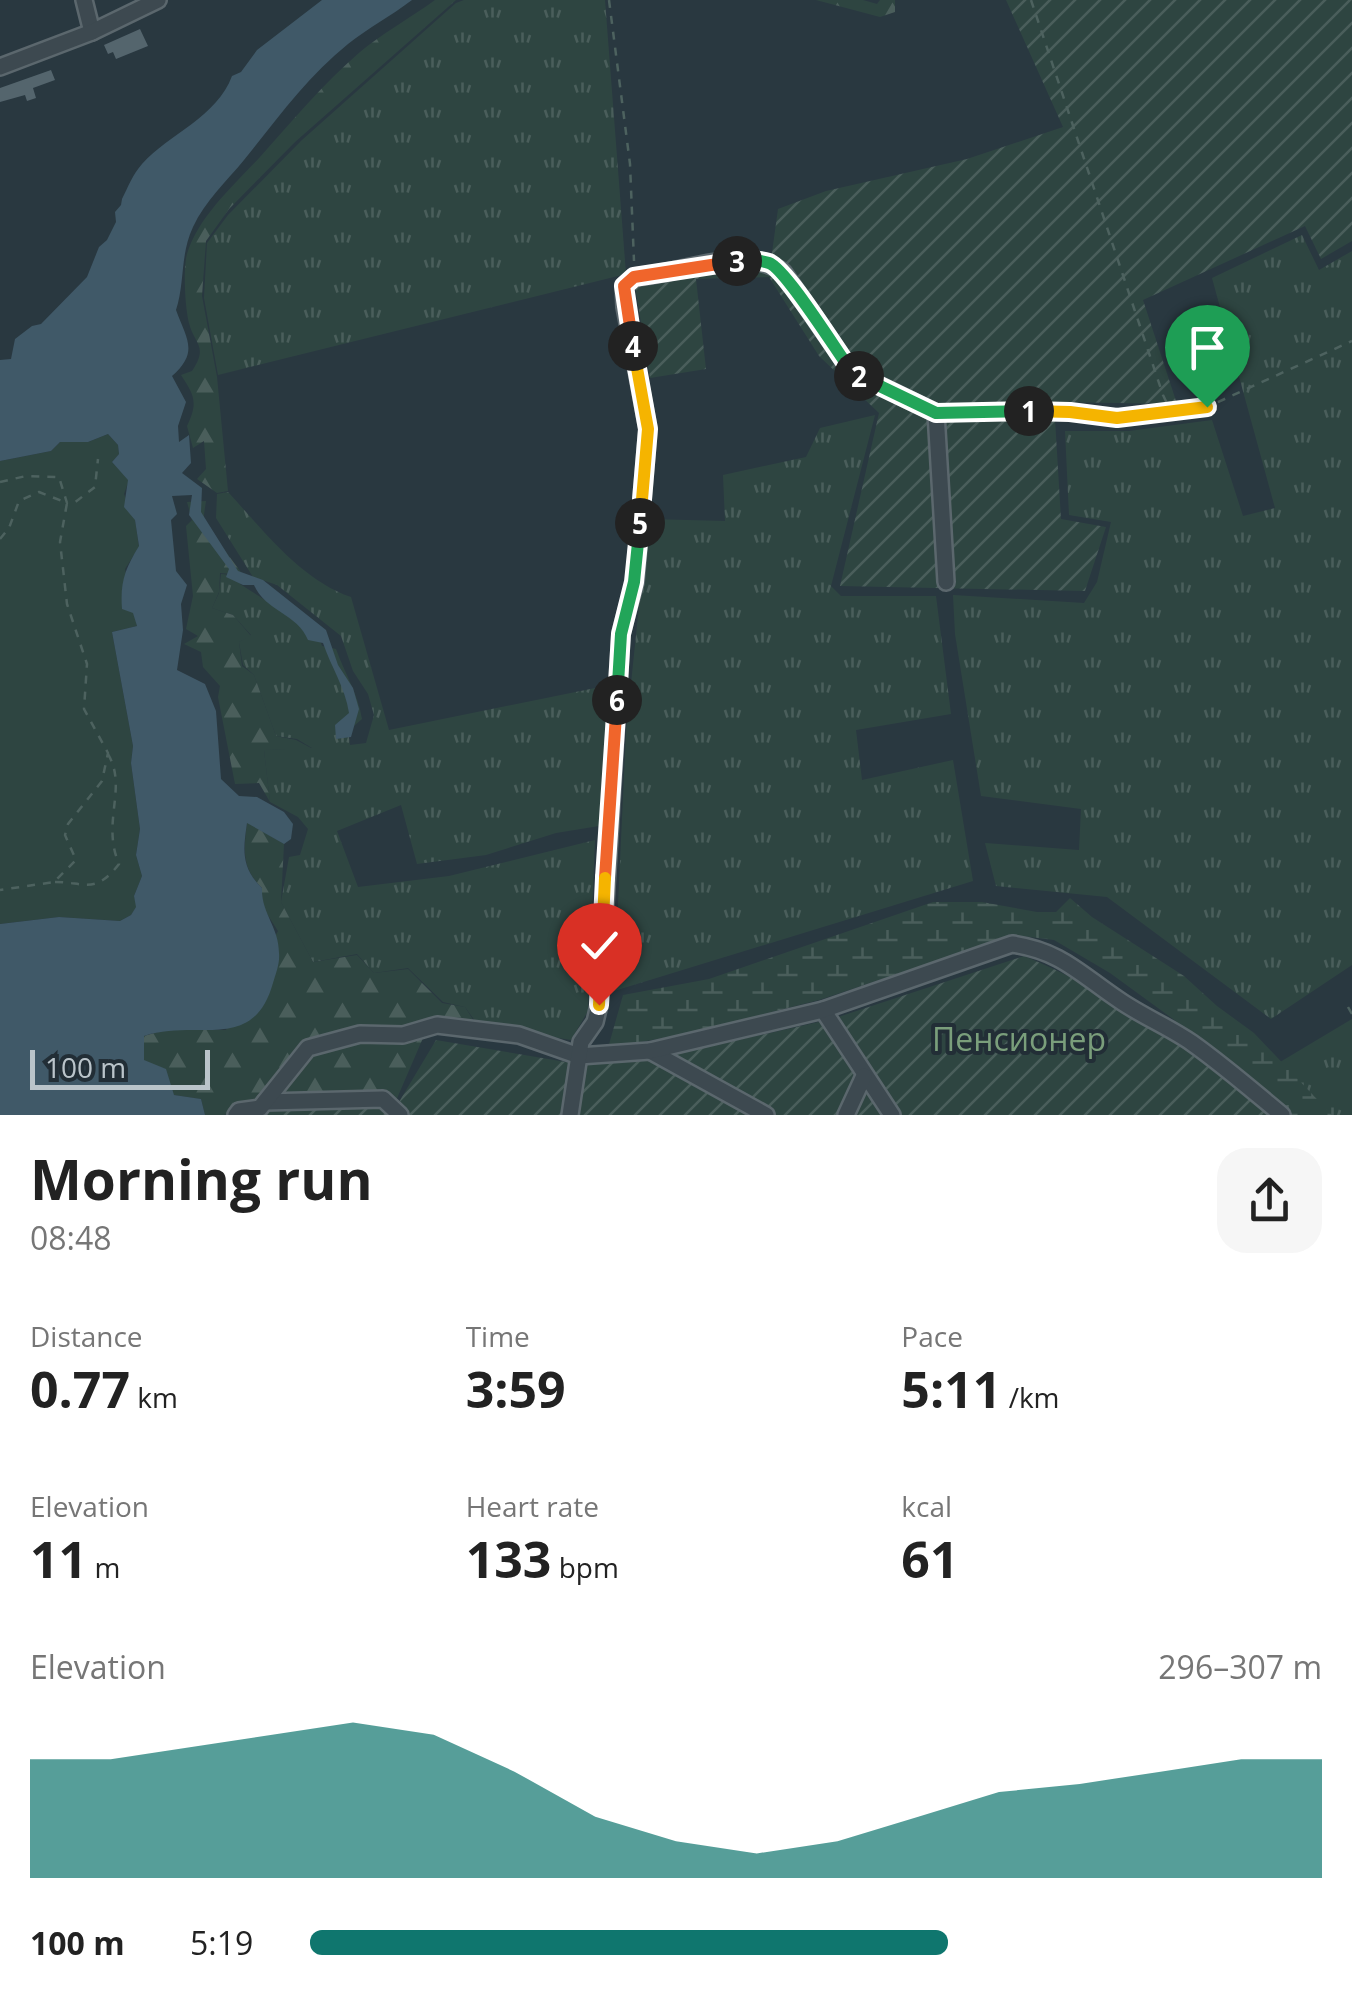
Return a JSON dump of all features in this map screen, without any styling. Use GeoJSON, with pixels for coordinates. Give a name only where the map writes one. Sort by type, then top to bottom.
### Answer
{"type":"FeatureCollection","features":[{"type":"Feature","properties":{"kind":"street"},"geometry":{"type":"LineString","coordinates":[[84,0],[92,32]]}},
{"type":"Feature","properties":{"kind":"street"},"geometry":{"type":"LineString","coordinates":[[0,68],[92,32],[158,0]]}},
{"type":"Feature","properties":{"kind":"street"},"geometry":{"type":"LineString","coordinates":[[570,1115],[581,1042],[599,1005],[621,634],[634,582],[648,429],[624,308],[624,286],[634,277],[745,260],[770,263],[792,283],[852,372],[936,413],[946,582]]}},
{"type":"Feature","properties":{"kind":"street"},"geometry":{"type":"LineString","coordinates":[[240,1114],[260,1108],[308,1048],[360,1034],[403,1034],[437,1025],[519,1035],[579,1056],[650,1051],[823,1010],[1012,944],[1061,958],[1116,998],[1229,1069],[1282,1115]]}},
{"type":"Feature","properties":{"kind":"street"},"geometry":{"type":"LineString","coordinates":[[823,1010],[892,1115]]}},
{"type":"Feature","properties":{"kind":"street"},"geometry":{"type":"LineString","coordinates":[[650,1051],[766,1115]]}},
{"type":"Feature","properties":{"kind":"street"},"geometry":{"type":"LineString","coordinates":[[846,1115],[864,1076]]}},
{"type":"Feature","properties":{"kind":"street"},"geometry":{"type":"LineString","coordinates":[[266,1102],[383,1100],[400,1115]]}},
{"type":"Feature","properties":{"kind":"path"},"geometry":{"type":"LineString","coordinates":[[609,0],[630,164],[634,277]]}},
{"type":"Feature","properties":{"kind":"path"},"geometry":{"type":"LineString","coordinates":[[1031,0],[1171,412]]}},
{"type":"Feature","properties":{"kind":"path"},"geometry":{"type":"LineString","coordinates":[[936,413],[1070,412],[1117,418],[1207,407],[1352,341]]}},
{"type":"Feature","properties":{"kind":"path"},"geometry":{"type":"LineString","coordinates":[[0,540],[19,501],[39,492],[74,503],[95,487],[98,459]]}},
{"type":"Feature","properties":{"kind":"path"},"geometry":{"type":"LineString","coordinates":[[0,482],[26,476],[59,477],[68,503],[60,542],[67,604],[87,664],[84,709],[118,774],[110,828],[119,864],[94,884],[80,887],[54,882],[0,890]]}},
{"type":"Feature","properties":{"kind":"path"},"geometry":{"type":"LineString","coordinates":[[54,882],[76,860],[65,835],[68,824],[102,781],[108,754]]}},
{"type":"Feature","properties":{"kind":"path"},"geometry":{"type":"LineString","coordinates":[[1348,1007],[1352,1014]]}},
{"type":"Feature","properties":{"kind":"green space"},"geometry":{"type":"Polygon","coordinates":[[[435,0],[456,0],[295,142],[229,209],[206,241],[202,296],[217,377],[228,491],[217,493],[197,479],[206,469],[204,441],[193,448],[187,426],[193,400],[181,375],[192,371],[200,350],[189,323],[186,298],[186,261],[192,240],[218,202],[333,77],[368,46],[435,0]]]}},
{"type":"Feature","properties":{"kind":"green space"},"geometry":{"type":"Polygon","coordinates":[[[464,0],[605,0],[626,274],[218,375],[204,298],[207,243],[228,215],[302,140],[464,0]]]}},
{"type":"Feature","properties":{"kind":"green space"},"geometry":{"type":"Polygon","coordinates":[[[816,0],[863,0],[877,4],[880,0],[895,0],[895,12],[880,17],[816,0]]]}},
{"type":"Feature","properties":{"kind":"green space"},"geometry":{"type":"Polygon","coordinates":[[[1006,0],[1352,0],[1352,241],[1321,259],[1305,226],[1143,300],[1177,404],[1054,402],[1061,519],[1106,527],[1085,591],[840,586],[879,413],[819,356],[769,277],[696,279],[706,369],[650,378],[635,286],[771,260],[778,209],[826,191],[967,159],[1063,127],[1006,0]]]}},
{"type":"Feature","properties":{"kind":"green space"},"geometry":{"type":"Polygon","coordinates":[[[1302,235],[1319,270],[1352,251],[1352,965],[1271,1019],[1107,897],[996,886],[985,843],[1079,850],[1081,809],[981,796],[955,634],[953,595],[1084,603],[1097,582],[1111,522],[1069,515],[1065,431],[1129,431],[1212,420],[1243,516],[1275,508],[1212,278],[1302,235]]]}},
{"type":"Feature","properties":{"kind":"green space"},"geometry":{"type":"Polygon","coordinates":[[[875,415],[831,586],[841,596],[936,596],[951,714],[856,730],[862,780],[953,760],[973,881],[614,991],[626,732],[648,519],[725,521],[723,475],[806,457],[820,428],[875,415]]]}},
{"type":"Feature","properties":{"kind":"green space"},"geometry":{"type":"Polygon","coordinates":[[[108,434],[118,445],[119,454],[112,462],[129,480],[124,494],[135,519],[139,547],[125,569],[137,626],[112,632],[133,746],[131,763],[140,829],[136,855],[142,876],[134,896],[137,906],[120,921],[59,917],[0,924],[0,461],[51,451],[60,442],[88,442],[108,434]]]}},
{"type":"Feature","properties":{"kind":"green space"},"geometry":{"type":"Polygon","coordinates":[[[228,492],[299,566],[351,597],[389,730],[610,685],[599,826],[556,833],[486,855],[417,864],[401,805],[337,831],[358,887],[449,876],[595,840],[588,1011],[571,1040],[478,1025],[465,1007],[443,1002],[408,968],[374,973],[357,954],[313,962],[281,902],[289,857],[300,855],[308,829],[298,817],[270,802],[264,750],[312,748],[297,739],[276,736],[254,675],[243,665],[239,642],[251,635],[233,615],[212,608],[221,574],[242,576],[240,584],[317,633],[322,646],[336,649],[362,719],[348,731],[350,745],[366,743],[374,715],[341,636],[277,585],[253,577],[216,518],[217,494],[228,492]]]}},
{"type":"Feature","properties":{"kind":"green space"},"geometry":{"type":"Polygon","coordinates":[[[206,501],[203,521],[243,575],[220,573],[219,592],[212,608],[233,615],[251,636],[239,642],[242,666],[254,675],[276,736],[313,749],[264,750],[270,802],[259,783],[235,784],[218,697],[220,686],[203,667],[201,652],[184,644],[198,636],[186,629],[193,596],[186,526],[192,520],[187,502],[206,501]]]}},
{"type":"Feature","properties":{"kind":"green space"},"geometry":{"type":"Polygon","coordinates":[[[247,822],[284,844],[281,902],[313,962],[357,955],[374,973],[408,969],[442,1003],[465,1007],[477,1026],[426,1031],[395,1103],[260,1098],[224,1115],[205,1115],[201,1099],[174,1095],[144,1060],[144,1036],[168,1029],[226,1030],[278,931],[262,906],[262,888],[247,865],[247,822]]]}},
{"type":"Feature","properties":{"kind":"green space"},"geometry":{"type":"Polygon","coordinates":[[[1070,898],[1092,917],[1184,976],[1254,1033],[1332,1115],[1286,1115],[1173,1019],[1110,973],[1054,940],[1014,935],[819,1000],[690,1033],[608,1048],[623,995],[709,979],[933,902],[982,902],[1056,912],[1070,898]]]}},
{"type":"Feature","properties":{"kind":"green space","name":"Пенсионер"},"geometry":{"type":"Polygon","coordinates":[[[1024,956],[1087,986],[1152,1025],[1214,1069],[1268,1115],[254,1115],[317,1102],[396,1107],[436,1040],[572,1063],[676,1054],[832,1019],[1024,956]]]}},
{"type":"Feature","properties":{"kind":"green space"},"geometry":{"type":"Polygon","coordinates":[[[1352,1019],[1352,1115],[1268,1115],[1228,1078],[1260,1074],[1352,1019]]]}},
{"type":"Feature","properties":{"kind":"water"},"geometry":{"type":"Polygon","coordinates":[[[322,0],[412,0],[356,38],[319,70],[204,209],[189,237],[176,310],[188,352],[172,376],[186,402],[178,426],[179,442],[189,435],[191,463],[182,473],[202,488],[201,512],[238,571],[263,580],[326,630],[359,709],[351,737],[336,739],[335,725],[349,713],[323,643],[308,640],[297,624],[266,601],[254,585],[243,585],[226,577],[229,569],[189,515],[192,495],[172,496],[177,514],[171,520],[176,571],[187,585],[181,604],[183,630],[177,670],[205,684],[216,711],[221,779],[239,796],[257,797],[284,812],[293,824],[291,839],[284,844],[247,823],[247,866],[262,888],[276,935],[276,972],[264,1005],[252,1019],[221,1029],[164,1031],[144,1036],[144,1060],[166,1069],[174,1095],[201,1099],[205,1115],[0,1115],[0,924],[59,917],[120,921],[136,907],[134,896],[142,876],[136,855],[140,829],[131,763],[133,746],[112,632],[137,626],[133,613],[122,609],[125,576],[139,546],[135,520],[124,507],[128,480],[112,462],[119,454],[118,445],[108,434],[88,442],[60,442],[51,451],[0,461],[0,360],[11,359],[15,339],[41,324],[87,277],[99,247],[116,222],[115,212],[142,164],[204,114],[257,50],[322,0]]]}},
{"type":"Feature","properties":{"kind":"building"},"geometry":{"type":"Polygon","coordinates":[[[140,29],[148,46],[116,59],[113,52],[108,54],[104,45],[140,29]]]}},
{"type":"Feature","properties":{"kind":"building"},"geometry":{"type":"Polygon","coordinates":[[[51,70],[55,80],[33,88],[36,98],[27,101],[25,95],[0,102],[0,88],[51,70]]]}},
{"type":"Feature","properties":{"kind":"route"},"geometry":{"type":"LineString","coordinates":[[599,1005],[621,634],[634,582],[648,429],[624,308],[624,286],[634,277],[680,268],[745,260],[770,263],[792,283],[852,372],[936,413],[1070,412],[1117,418],[1207,407]]}}]}
